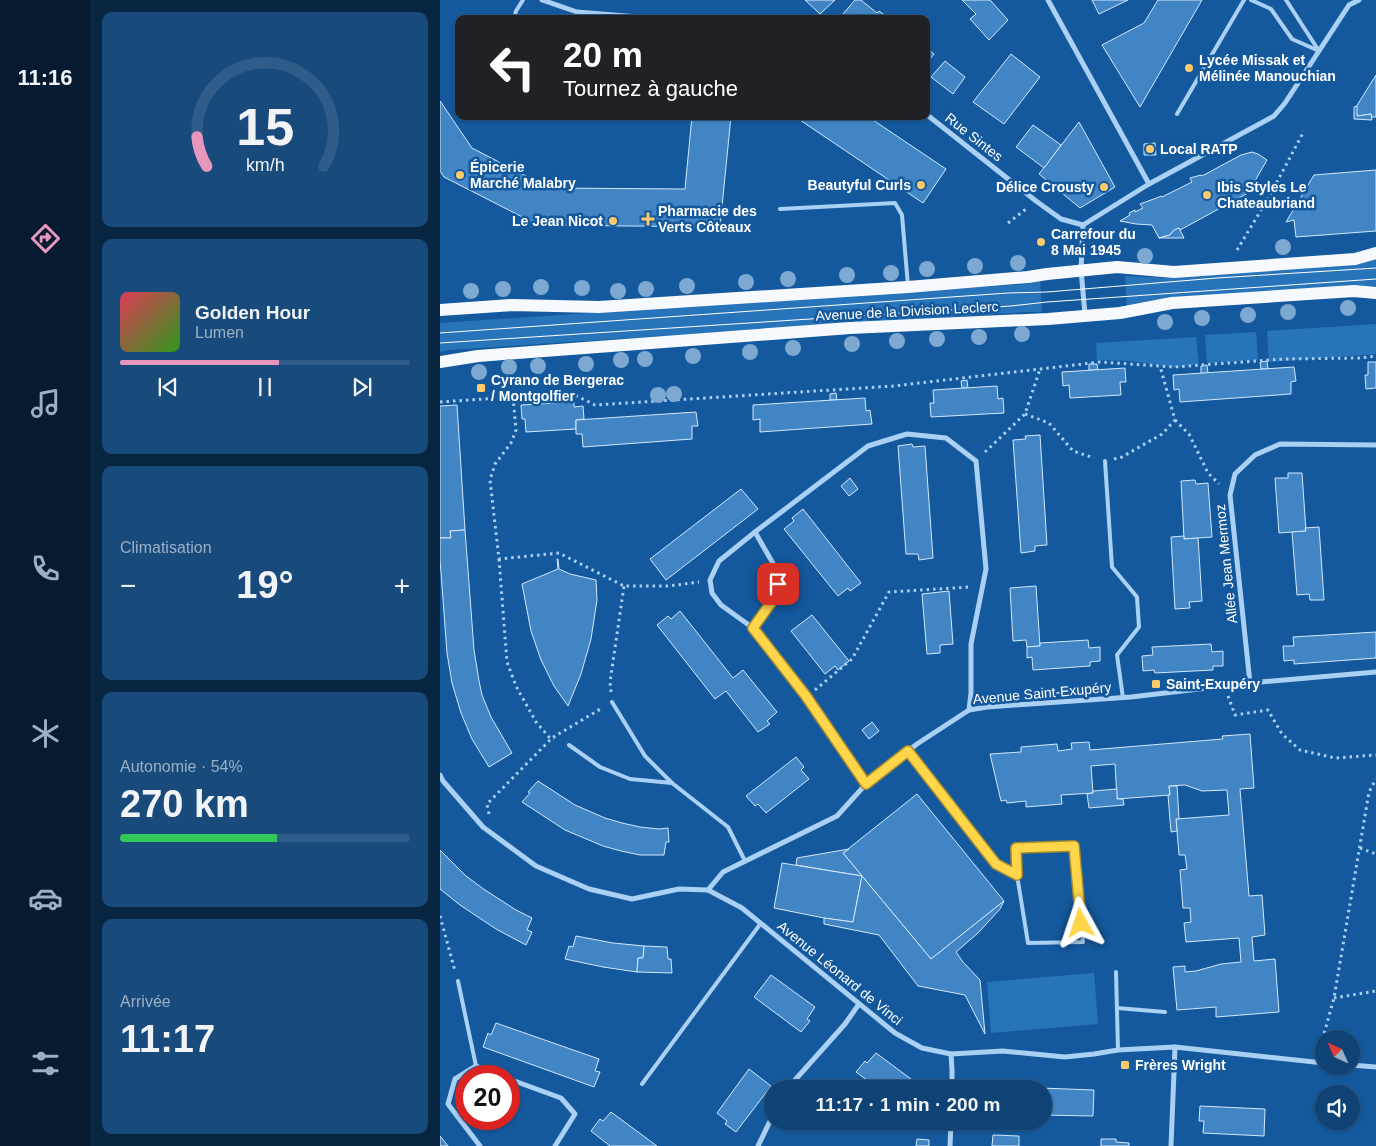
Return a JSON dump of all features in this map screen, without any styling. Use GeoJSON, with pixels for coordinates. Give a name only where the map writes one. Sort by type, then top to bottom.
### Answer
{"type":"FeatureCollection","features":[{"type":"Feature","properties":{"kind":"main road","name":"Avenue de la Division Leclerc"},"geometry":{"type":"LineString","coordinates":[[440,310],[512,305],[599,306],[908,287],[1117,267],[1174,272],[1355,259],[1376,253]]}},
{"type":"Feature","properties":{"kind":"main road","name":"Avenue de la Division Leclerc"},"geometry":{"type":"LineString","coordinates":[[440,362],[478,356],[850,328],[1048,319],[1120,313],[1182,303],[1354,291],[1376,293]]}},
{"type":"Feature","properties":{"kind":"street"},"geometry":{"type":"LineString","coordinates":[[542,0],[576,12],[613,15]]}},
{"type":"Feature","properties":{"kind":"street"},"geometry":{"type":"LineString","coordinates":[[1048,0],[1149,184]]}},
{"type":"Feature","properties":{"kind":"street"},"geometry":{"type":"LineString","coordinates":[[1085,316],[1081,270],[1083,225],[1149,184],[1274,116],[1285,104],[1348,2],[1359,0]]}},
{"type":"Feature","properties":{"kind":"street","name":"Rue Sintes"},"geometry":{"type":"LineString","coordinates":[[930,117],[1036,201],[1062,219],[1083,225]]}},
{"type":"Feature","properties":{"kind":"street"},"geometry":{"type":"LineString","coordinates":[[866,784],[806,696],[753,628],[721,605],[712,593],[710,580],[719,562],[755,532],[868,446],[907,434],[946,438],[976,461],[986,569],[971,644],[969,710]]}},
{"type":"Feature","properties":{"kind":"street","name":"Allée Jean Mermoz"},"geometry":{"type":"LineString","coordinates":[[1250,683],[1230,495],[1235,474],[1255,454],[1280,444],[1376,445]]}},
{"type":"Feature","properties":{"kind":"street"},"geometry":{"type":"LineString","coordinates":[[753,628],[773,600],[778,584],[775,567],[755,532]]}},
{"type":"Feature","properties":{"kind":"street","name":"Avenue Saint-Exupéry"},"geometry":{"type":"LineString","coordinates":[[708,890],[723,872],[837,816],[866,784],[908,751],[969,710],[1122,698],[1250,683],[1376,672]]}},
{"type":"Feature","properties":{"kind":"street"},"geometry":{"type":"LineString","coordinates":[[440,775],[443,781],[483,827],[536,866],[589,889],[632,898],[679,889],[708,890]]}},
{"type":"Feature","properties":{"kind":"street","name":"Avenue Léonard de Vinci"},"geometry":{"type":"LineString","coordinates":[[708,890],[742,908],[895,1034],[922,1048],[951,1054],[1003,1051],[1065,1057],[1118,1050],[1175,1047],[1315,1062]]}},
{"type":"Feature","properties":{"kind":"street"},"geometry":{"type":"LineString","coordinates":[[795,1080],[845,1024],[859,1004]]}},
{"type":"Feature","properties":{"kind":"street"},"geometry":{"type":"LineString","coordinates":[[1170,1146],[1175,1047]]}},
{"type":"Feature","properties":{"kind":"street"},"geometry":{"type":"LineString","coordinates":[[951,1054],[952,1080]]}},
{"type":"Feature","properties":{"kind":"street"},"geometry":{"type":"LineString","coordinates":[[1360,1066],[1376,1067]]}},
{"type":"Feature","properties":{"kind":"street"},"geometry":{"type":"LineString","coordinates":[[455,1079],[448,1104],[455,1113]]}},
{"type":"Feature","properties":{"kind":"street"},"geometry":{"type":"LineString","coordinates":[[520,1083],[561,1098],[575,1114],[555,1146]]}},
{"type":"Feature","properties":{"kind":"street"},"geometry":{"type":"LineString","coordinates":[[468,1130],[480,1146]]}},
{"type":"Feature","properties":{"kind":"street"},"geometry":{"type":"LineString","coordinates":[[758,1146],[766,1130]]}},
{"type":"Feature","properties":{"kind":"street"},"geometry":{"type":"LineString","coordinates":[[950,1130],[950,1146]]}},
{"type":"Feature","properties":{"kind":"lane"},"geometry":{"type":"LineString","coordinates":[[515,15],[523,0]]}},
{"type":"Feature","properties":{"kind":"lane"},"geometry":{"type":"LineString","coordinates":[[1177,114],[1244,0]]}},
{"type":"Feature","properties":{"kind":"lane"},"geometry":{"type":"LineString","coordinates":[[1251,0],[1270,9],[1292,39],[1319,51]]}},
{"type":"Feature","properties":{"kind":"lane"},"geometry":{"type":"LineString","coordinates":[[1286,0],[1319,51]]}},
{"type":"Feature","properties":{"kind":"lane"},"geometry":{"type":"LineString","coordinates":[[780,208],[895,203],[902,215],[908,287]]}},
{"type":"Feature","properties":{"kind":"lane"},"geometry":{"type":"LineString","coordinates":[[1105,461],[1112,567],[1136,597],[1139,627],[1117,655],[1122,698]]}},
{"type":"Feature","properties":{"kind":"lane"},"geometry":{"type":"LineString","coordinates":[[612,702],[645,756],[672,783],[728,827],[744,861]]}},
{"type":"Feature","properties":{"kind":"lane"},"geometry":{"type":"LineString","coordinates":[[569,745],[600,767],[630,779],[672,783]]}},
{"type":"Feature","properties":{"kind":"lane"},"geometry":{"type":"LineString","coordinates":[[908,751],[996,864],[1017,875]]}},
{"type":"Feature","properties":{"kind":"lane"},"geometry":{"type":"LineString","coordinates":[[1074,846],[1083,942],[1028,943],[1017,875],[1016,848],[1074,846]]}},
{"type":"Feature","properties":{"kind":"lane"},"geometry":{"type":"LineString","coordinates":[[642,1084],[761,924]]}},
{"type":"Feature","properties":{"kind":"lane"},"geometry":{"type":"LineString","coordinates":[[1116,972],[1118,1050]]}},
{"type":"Feature","properties":{"kind":"lane"},"geometry":{"type":"LineString","coordinates":[[458,981],[476,1065]]}},
{"type":"Feature","properties":{"kind":"lane"},"geometry":{"type":"LineString","coordinates":[[1117,1008],[1165,1012]]}},
{"type":"Feature","properties":{"kind":"path"},"geometry":{"type":"LineString","coordinates":[[1226,268],[1269,197],[1304,131]]}},
{"type":"Feature","properties":{"kind":"path"},"geometry":{"type":"LineString","coordinates":[[1008,223],[1036,201]]}},
{"type":"Feature","properties":{"kind":"path"},"geometry":{"type":"LineString","coordinates":[[440,402],[571,393],[595,405],[894,386],[1100,362],[1174,367],[1284,358],[1359,358],[1376,356]]}},
{"type":"Feature","properties":{"kind":"path"},"geometry":{"type":"LineString","coordinates":[[1160,366],[1175,420],[1189,434],[1208,473],[1230,495]]}},
{"type":"Feature","properties":{"kind":"path"},"geometry":{"type":"LineString","coordinates":[[976,461],[1025,414],[1040,369]]}},
{"type":"Feature","properties":{"kind":"path"},"geometry":{"type":"LineString","coordinates":[[513,397],[516,430],[511,443],[495,464],[490,480],[499,560],[507,662],[516,686],[536,722],[549,737],[569,745]]}},
{"type":"Feature","properties":{"kind":"path"},"geometry":{"type":"LineString","coordinates":[[1025,414],[1049,423],[1074,451],[1105,461],[1122,456],[1162,434],[1175,420]]}},
{"type":"Feature","properties":{"kind":"path"},"geometry":{"type":"LineString","coordinates":[[499,560],[559,553],[624,586],[669,586],[710,580]]}},
{"type":"Feature","properties":{"kind":"path"},"geometry":{"type":"LineString","coordinates":[[483,827],[490,820],[487,804],[552,738],[612,702],[610,682],[624,586]]}},
{"type":"Feature","properties":{"kind":"path"},"geometry":{"type":"LineString","coordinates":[[806,696],[852,659],[889,592],[983,586]]}},
{"type":"Feature","properties":{"kind":"path"},"geometry":{"type":"LineString","coordinates":[[1225,686],[1235,715],[1268,710],[1282,734],[1300,750],[1335,758],[1376,755]]}},
{"type":"Feature","properties":{"kind":"path"},"geometry":{"type":"LineString","coordinates":[[1325,1030],[1334,998],[1369,792],[1376,779]]}},
{"type":"Feature","properties":{"kind":"path"},"geometry":{"type":"LineString","coordinates":[[1360,848],[1376,854]]}},
{"type":"Feature","properties":{"kind":"path"},"geometry":{"type":"LineString","coordinates":[[440,916],[458,981]]}},
{"type":"Feature","properties":{"kind":"path"},"geometry":{"type":"LineString","coordinates":[[1334,998],[1376,991]]}},
{"type":"Feature","properties":{"kind":"shaded area"},"geometry":{"type":"Polygon","coordinates":[[[1376,259],[1376,288],[1127,308],[1125,276],[1172,278],[1376,259]]]}},
{"type":"Feature","properties":{"kind":"shaded area"},"geometry":{"type":"Polygon","coordinates":[[[1040,281],[1042,312],[440,352],[440,323],[1026,284],[1040,281]]]}},
{"type":"Feature","properties":{"kind":"shaded area"},"geometry":{"type":"Polygon","coordinates":[[[1376,324],[1376,354],[1269,362],[1267,331],[1376,324]]]}},
{"type":"Feature","properties":{"kind":"shaded area"},"geometry":{"type":"Polygon","coordinates":[[[1256,332],[1258,360],[1207,363],[1205,335],[1256,332]]]}},
{"type":"Feature","properties":{"kind":"shaded area"},"geometry":{"type":"Polygon","coordinates":[[[1196,337],[1199,364],[1177,368],[1132,361],[1097,360],[1096,343],[1196,337]]]}},
{"type":"Feature","properties":{"kind":"shaded area"},"geometry":{"type":"Polygon","coordinates":[[[1094,973],[1098,1024],[991,1033],[987,982],[1094,973]]]}},
{"type":"Feature","properties":{"kind":"building"},"geometry":{"type":"Polygon","coordinates":[[[805,0],[835,0],[820,14],[805,0]]]}},
{"type":"Feature","properties":{"kind":"building"},"geometry":{"type":"Polygon","coordinates":[[[855,0],[861,0],[877,13],[879,11],[884,15],[844,15],[855,0]]]}},
{"type":"Feature","properties":{"kind":"building"},"geometry":{"type":"Polygon","coordinates":[[[962,0],[990,0],[1008,20],[989,40],[970,19],[976,14],[962,0]]]}},
{"type":"Feature","properties":{"kind":"building"},"geometry":{"type":"Polygon","coordinates":[[[1092,0],[1128,0],[1099,14],[1092,0]]]}},
{"type":"Feature","properties":{"kind":"building"},"geometry":{"type":"Polygon","coordinates":[[[1158,0],[1202,0],[1140,107],[1102,45],[1144,23],[1158,0]]]}},
{"type":"Feature","properties":{"kind":"building"},"geometry":{"type":"Polygon","coordinates":[[[930,51],[934,54],[930,59],[930,51]]]}},
{"type":"Feature","properties":{"kind":"building"},"geometry":{"type":"Polygon","coordinates":[[[1011,54],[1040,77],[1004,124],[973,102],[1011,54]]]}},
{"type":"Feature","properties":{"kind":"building"},"geometry":{"type":"Polygon","coordinates":[[[945,61],[965,77],[953,94],[931,77],[945,61]]]}},
{"type":"Feature","properties":{"kind":"building"},"geometry":{"type":"Polygon","coordinates":[[[1376,75],[1376,117],[1372,117],[1371,114],[1357,116],[1356,107],[1376,75]]]}},
{"type":"Feature","properties":{"kind":"building"},"geometry":{"type":"Polygon","coordinates":[[[440,101],[472,148],[549,188],[685,189],[692,120],[731,120],[720,227],[538,225],[444,177],[440,171],[440,101]]]}},
{"type":"Feature","properties":{"kind":"building"},"geometry":{"type":"Polygon","coordinates":[[[1357,106],[1357,116],[1371,114],[1372,120],[1354,119],[1354,107],[1357,106]]]}},
{"type":"Feature","properties":{"kind":"building"},"geometry":{"type":"Polygon","coordinates":[[[800,120],[873,120],[946,169],[923,203],[800,120]]]}},
{"type":"Feature","properties":{"kind":"building"},"geometry":{"type":"Polygon","coordinates":[[[1079,122],[1115,187],[1080,208],[1039,174],[1079,122]]]}},
{"type":"Feature","properties":{"kind":"building"},"geometry":{"type":"Polygon","coordinates":[[[1033,125],[1061,145],[1044,168],[1016,147],[1033,125]]]}},
{"type":"Feature","properties":{"kind":"building","name":"Local RATP"},"geometry":{"type":"Polygon","coordinates":[[[1155,143],[1156,155],[1144,155],[1144,144],[1155,143]]]}},
{"type":"Feature","properties":{"kind":"building","name":"Ibis Styles Le Chateaubriand"},"geometry":{"type":"Polygon","coordinates":[[[1252,152],[1267,160],[1248,193],[1180,230],[1179,228],[1170,235],[1159,238],[1152,225],[1120,221],[1130,215],[1129,213],[1143,208],[1140,204],[1162,197],[1192,182],[1190,178],[1202,176],[1241,155],[1252,152]]]}},
{"type":"Feature","properties":{"kind":"building"},"geometry":{"type":"Polygon","coordinates":[[[1376,170],[1376,231],[1296,237],[1294,220],[1286,222],[1314,175],[1376,170]]]}},
{"type":"Feature","properties":{"kind":"building"},"geometry":{"type":"Polygon","coordinates":[[[1179,228],[1184,238],[1159,238],[1170,235],[1179,228]]]}},
{"type":"Feature","properties":{"kind":"building"},"geometry":{"type":"Polygon","coordinates":[[[1267,361],[1268,369],[1261,369],[1260,362],[1267,361]]]}},
{"type":"Feature","properties":{"kind":"building"},"geometry":{"type":"Polygon","coordinates":[[[1368,362],[1376,362],[1376,388],[1366,389],[1365,375],[1368,375],[1368,362]]]}},
{"type":"Feature","properties":{"kind":"building"},"geometry":{"type":"Polygon","coordinates":[[[1089,364],[1097,364],[1098,370],[1089,370],[1089,364]]]}},
{"type":"Feature","properties":{"kind":"building"},"geometry":{"type":"Polygon","coordinates":[[[1207,365],[1208,373],[1201,374],[1201,366],[1207,365]]]}},
{"type":"Feature","properties":{"kind":"building"},"geometry":{"type":"Polygon","coordinates":[[[1294,367],[1296,381],[1291,382],[1291,394],[1180,402],[1179,389],[1174,390],[1173,375],[1294,367]]]}},
{"type":"Feature","properties":{"kind":"building"},"geometry":{"type":"Polygon","coordinates":[[[1125,368],[1126,382],[1120,382],[1121,395],[1070,398],[1069,385],[1063,386],[1062,372],[1125,368]]]}},
{"type":"Feature","properties":{"kind":"building"},"geometry":{"type":"Polygon","coordinates":[[[967,380],[968,388],[962,388],[961,381],[967,380]]]}},
{"type":"Feature","properties":{"kind":"building"},"geometry":{"type":"Polygon","coordinates":[[[997,386],[998,399],[1003,398],[1004,413],[931,417],[930,403],[934,403],[933,390],[997,386]]]}},
{"type":"Feature","properties":{"kind":"building"},"geometry":{"type":"Polygon","coordinates":[[[836,393],[837,400],[830,400],[830,394],[836,393]]]}},
{"type":"Feature","properties":{"kind":"building"},"geometry":{"type":"Polygon","coordinates":[[[548,396],[554,396],[555,403],[548,404],[548,396]]]}},
{"type":"Feature","properties":{"kind":"building"},"geometry":{"type":"Polygon","coordinates":[[[865,398],[866,411],[870,410],[872,424],[760,432],[760,419],[753,420],[753,405],[865,398]]]}},
{"type":"Feature","properties":{"kind":"building"},"geometry":{"type":"Polygon","coordinates":[[[574,402],[574,407],[583,406],[584,419],[576,420],[576,429],[526,432],[525,419],[522,419],[521,405],[574,402]]]}},
{"type":"Feature","properties":{"kind":"building"},"geometry":{"type":"Polygon","coordinates":[[[457,405],[465,530],[450,531],[451,538],[440,538],[440,406],[457,405]]]}},
{"type":"Feature","properties":{"kind":"building"},"geometry":{"type":"Polygon","coordinates":[[[696,412],[698,426],[692,426],[692,439],[583,447],[582,434],[576,434],[576,420],[696,412]]]}},
{"type":"Feature","properties":{"kind":"building"},"geometry":{"type":"Polygon","coordinates":[[[1040,435],[1047,545],[1035,546],[1035,551],[1021,553],[1013,440],[1026,439],[1025,436],[1040,435]]]}},
{"type":"Feature","properties":{"kind":"building"},"geometry":{"type":"Polygon","coordinates":[[[912,444],[913,447],[925,446],[933,558],[919,560],[918,554],[906,554],[898,446],[912,444]]]}},
{"type":"Feature","properties":{"kind":"building"},"geometry":{"type":"Polygon","coordinates":[[[1288,473],[1302,473],[1306,531],[1279,533],[1275,478],[1288,478],[1288,473]]]}},
{"type":"Feature","properties":{"kind":"building"},"geometry":{"type":"Polygon","coordinates":[[[850,478],[858,489],[849,496],[841,486],[850,478]]]}},
{"type":"Feature","properties":{"kind":"building"},"geometry":{"type":"Polygon","coordinates":[[[1195,480],[1196,484],[1208,483],[1212,537],[1184,539],[1181,481],[1195,480]]]}},
{"type":"Feature","properties":{"kind":"building"},"geometry":{"type":"Polygon","coordinates":[[[741,489],[758,509],[666,580],[650,559],[741,489]]]}},
{"type":"Feature","properties":{"kind":"building"},"geometry":{"type":"Polygon","coordinates":[[[803,509],[861,583],[850,591],[848,588],[838,596],[784,529],[794,521],[792,518],[803,509]]]}},
{"type":"Feature","properties":{"kind":"building"},"geometry":{"type":"Polygon","coordinates":[[[1319,527],[1324,600],[1310,600],[1309,594],[1297,595],[1292,532],[1306,531],[1305,528],[1319,527]]]}},
{"type":"Feature","properties":{"kind":"building"},"geometry":{"type":"Polygon","coordinates":[[[465,530],[474,650],[479,681],[482,695],[491,717],[512,753],[489,767],[472,739],[461,713],[452,683],[447,653],[440,538],[451,538],[450,531],[465,530]]]}},
{"type":"Feature","properties":{"kind":"building"},"geometry":{"type":"Polygon","coordinates":[[[1184,536],[1184,539],[1198,538],[1202,601],[1189,602],[1190,608],[1175,609],[1171,537],[1184,536]]]}},
{"type":"Feature","properties":{"kind":"building"},"geometry":{"type":"Polygon","coordinates":[[[557,559],[559,569],[570,574],[596,580],[597,600],[591,639],[581,674],[568,706],[554,686],[541,660],[531,631],[522,584],[558,569],[557,559]]]}},
{"type":"Feature","properties":{"kind":"building"},"geometry":{"type":"Polygon","coordinates":[[[1036,586],[1040,646],[1027,647],[1026,640],[1013,641],[1010,588],[1036,586]]]}},
{"type":"Feature","properties":{"kind":"building"},"geometry":{"type":"Polygon","coordinates":[[[949,591],[953,644],[940,645],[940,653],[927,654],[922,594],[949,591]]]}},
{"type":"Feature","properties":{"kind":"building"},"geometry":{"type":"Polygon","coordinates":[[[680,611],[733,678],[743,670],[777,712],[767,721],[770,724],[758,732],[726,691],[715,699],[657,625],[668,616],[671,619],[680,611]]]}},
{"type":"Feature","properties":{"kind":"building"},"geometry":{"type":"Polygon","coordinates":[[[812,615],[849,661],[838,670],[835,666],[825,674],[791,631],[812,615]]]}},
{"type":"Feature","properties":{"kind":"building"},"geometry":{"type":"Polygon","coordinates":[[[1376,632],[1376,658],[1294,664],[1294,660],[1284,661],[1283,646],[1294,646],[1293,637],[1376,632]]]}},
{"type":"Feature","properties":{"kind":"building"},"geometry":{"type":"Polygon","coordinates":[[[1088,640],[1089,648],[1100,647],[1100,661],[1090,662],[1090,666],[1033,670],[1032,657],[1027,658],[1027,647],[1040,646],[1040,643],[1088,640]]]}},
{"type":"Feature","properties":{"kind":"building"},"geometry":{"type":"Polygon","coordinates":[[[1211,644],[1212,652],[1223,651],[1223,666],[1213,666],[1213,670],[1155,673],[1154,670],[1143,671],[1142,656],[1153,655],[1152,647],[1211,644]]]}},
{"type":"Feature","properties":{"kind":"building"},"geometry":{"type":"Polygon","coordinates":[[[872,722],[879,731],[869,739],[862,730],[872,722]]]}},
{"type":"Feature","properties":{"kind":"building"},"geometry":{"type":"Polygon","coordinates":[[[1250,734],[1254,788],[1240,789],[1249,896],[1262,895],[1265,935],[1252,937],[1254,961],[1275,959],[1279,1012],[1216,1017],[1216,1007],[1177,1010],[1173,967],[1185,966],[1185,972],[1221,964],[1241,962],[1239,938],[1186,942],[1184,923],[1191,922],[1190,908],[1183,908],[1180,870],[1187,869],[1185,855],[1179,855],[1176,819],[1229,815],[1227,790],[1202,791],[1185,785],[1169,786],[1170,795],[1117,799],[1115,764],[1091,766],[1093,793],[1061,795],[1062,804],[1026,807],[1026,801],[1007,803],[1006,800],[1001,801],[990,754],[1021,752],[1021,747],[1057,744],[1058,751],[1072,749],[1071,743],[1089,742],[1090,750],[1223,739],[1222,736],[1250,734]]]}},
{"type":"Feature","properties":{"kind":"building"},"geometry":{"type":"Polygon","coordinates":[[[796,757],[804,767],[801,770],[809,779],[766,813],[758,804],[755,806],[746,796],[796,757]]]}},
{"type":"Feature","properties":{"kind":"building"},"geometry":{"type":"Polygon","coordinates":[[[538,781],[575,805],[605,818],[640,827],[668,828],[669,842],[666,842],[664,855],[640,855],[621,851],[603,846],[565,830],[522,802],[538,781]]]}},
{"type":"Feature","properties":{"kind":"building"},"geometry":{"type":"Polygon","coordinates":[[[1169,786],[1177,786],[1179,819],[1176,819],[1177,831],[1171,832],[1168,795],[1170,795],[1169,786]]]}},
{"type":"Feature","properties":{"kind":"building"},"geometry":{"type":"Polygon","coordinates":[[[1117,789],[1117,799],[1123,799],[1124,805],[1089,808],[1087,794],[1093,793],[1093,791],[1117,789]]]}},
{"type":"Feature","properties":{"kind":"building"},"geometry":{"type":"Polygon","coordinates":[[[917,794],[1004,901],[931,959],[843,853],[917,794]]]}},
{"type":"Feature","properties":{"kind":"building"},"geometry":{"type":"Polygon","coordinates":[[[849,849],[843,853],[862,876],[796,865],[797,858],[849,849]]]}},
{"type":"Feature","properties":{"kind":"building"},"geometry":{"type":"Polygon","coordinates":[[[440,850],[466,876],[516,910],[532,918],[527,930],[532,932],[526,945],[496,929],[440,889],[440,850]]]}},
{"type":"Feature","properties":{"kind":"building"},"geometry":{"type":"Polygon","coordinates":[[[782,863],[862,876],[853,922],[774,908],[782,863]]]}},
{"type":"Feature","properties":{"kind":"building"},"geometry":{"type":"Polygon","coordinates":[[[862,876],[931,959],[1004,901],[1000,909],[978,933],[956,952],[980,980],[985,1034],[965,995],[918,986],[879,935],[824,924],[824,918],[853,922],[862,876]]]}},
{"type":"Feature","properties":{"kind":"building"},"geometry":{"type":"Polygon","coordinates":[[[576,936],[613,943],[644,946],[643,958],[638,958],[637,972],[565,959],[569,946],[573,947],[576,936]]]}},
{"type":"Feature","properties":{"kind":"building"},"geometry":{"type":"Polygon","coordinates":[[[644,946],[667,947],[668,959],[671,959],[672,973],[637,972],[638,958],[643,958],[644,946]]]}},
{"type":"Feature","properties":{"kind":"building"},"geometry":{"type":"Polygon","coordinates":[[[771,975],[815,1007],[807,1019],[810,1021],[801,1032],[754,997],[771,975]]]}},
{"type":"Feature","properties":{"kind":"building"},"geometry":{"type":"Polygon","coordinates":[[[496,1023],[599,1059],[595,1071],[600,1072],[594,1087],[483,1047],[488,1033],[491,1035],[496,1023]]]}},
{"type":"Feature","properties":{"kind":"building"},"geometry":{"type":"Polygon","coordinates":[[[876,1053],[912,1080],[867,1080],[856,1072],[865,1061],[867,1063],[876,1053]]]}},
{"type":"Feature","properties":{"kind":"building"},"geometry":{"type":"Polygon","coordinates":[[[749,1069],[764,1081],[764,1095],[736,1132],[725,1124],[727,1121],[717,1113],[749,1069]]]}},
{"type":"Feature","properties":{"kind":"building"},"geometry":{"type":"Polygon","coordinates":[[[1052,1088],[1094,1090],[1093,1116],[1052,1115],[1052,1088]]]}},
{"type":"Feature","properties":{"kind":"building"},"geometry":{"type":"Polygon","coordinates":[[[1200,1106],[1265,1109],[1264,1136],[1203,1133],[1204,1121],[1199,1121],[1200,1106]]]}},
{"type":"Feature","properties":{"kind":"building"},"geometry":{"type":"Polygon","coordinates":[[[611,1112],[657,1146],[610,1146],[591,1131],[600,1119],[603,1121],[611,1112]]]}},
{"type":"Feature","properties":{"kind":"building"},"geometry":{"type":"Polygon","coordinates":[[[993,1135],[1019,1136],[1019,1146],[992,1146],[993,1135]]]}},
{"type":"Feature","properties":{"kind":"building"},"geometry":{"type":"Polygon","coordinates":[[[440,1136],[448,1146],[440,1146],[440,1136]]]}},
{"type":"Feature","properties":{"kind":"building"},"geometry":{"type":"Polygon","coordinates":[[[917,1139],[929,1140],[929,1146],[916,1146],[917,1139]]]}},
{"type":"Feature","properties":{"kind":"building"},"geometry":{"type":"Polygon","coordinates":[[[1101,1139],[1116,1139],[1116,1142],[1129,1143],[1129,1146],[1101,1146],[1101,1139]]]}},
{"type":"Feature","properties":{"kind":"tram line"},"geometry":{"type":"LineString","coordinates":[[440,333],[1376,268]]}},
{"type":"Feature","properties":{"kind":"tram line"},"geometry":{"type":"LineString","coordinates":[[440,343],[1011,306],[1376,279]]}},
{"type":"Feature","properties":{"kind":"place","name":"Lycée Missak et Mélinée Manouchian"},"geometry":{"type":"Point","coordinates":[1189,68]}},
{"type":"Feature","properties":{"kind":"place","name":"Local RATP"},"geometry":{"type":"Point","coordinates":[1150,149]}},
{"type":"Feature","properties":{"kind":"place","name":"Épicerie Marché Malabry"},"geometry":{"type":"Point","coordinates":[460,175]}},
{"type":"Feature","properties":{"kind":"place","name":"Beautyful Curls"},"geometry":{"type":"Point","coordinates":[921,185]}},
{"type":"Feature","properties":{"kind":"place","name":"Délice Crousty"},"geometry":{"type":"Point","coordinates":[1104,187]}},
{"type":"Feature","properties":{"kind":"place","name":"Ibis Styles Le Chateaubriand"},"geometry":{"type":"Point","coordinates":[1207,195]}},
{"type":"Feature","properties":{"kind":"place","name":"Pharmacie des Verts Côteaux"},"geometry":{"type":"Point","coordinates":[648,219]}},
{"type":"Feature","properties":{"kind":"place","name":"Le Jean Nicot"},"geometry":{"type":"Point","coordinates":[613,221]}},
{"type":"Feature","properties":{"kind":"place","name":"Carrefour du 8 Mai 1945"},"geometry":{"type":"Point","coordinates":[1041,242]}},
{"type":"Feature","properties":{"kind":"place","name":"Cyrano de Bergerac / Montgolfier"},"geometry":{"type":"Point","coordinates":[481,388]}},
{"type":"Feature","properties":{"kind":"place","name":"Saint-Exupéry"},"geometry":{"type":"Point","coordinates":[1156,684]}},
{"type":"Feature","properties":{"kind":"place","name":"Frères Wright"},"geometry":{"type":"Point","coordinates":[1125,1065]}},
{"type":"Feature","properties":{"kind":"route"},"geometry":{"type":"LineString","coordinates":[[778,584],[773,600],[753,628],[806,696],[866,784],[908,751],[996,864],[1017,875],[1016,848],[1074,846],[1081,923]]}}]}
